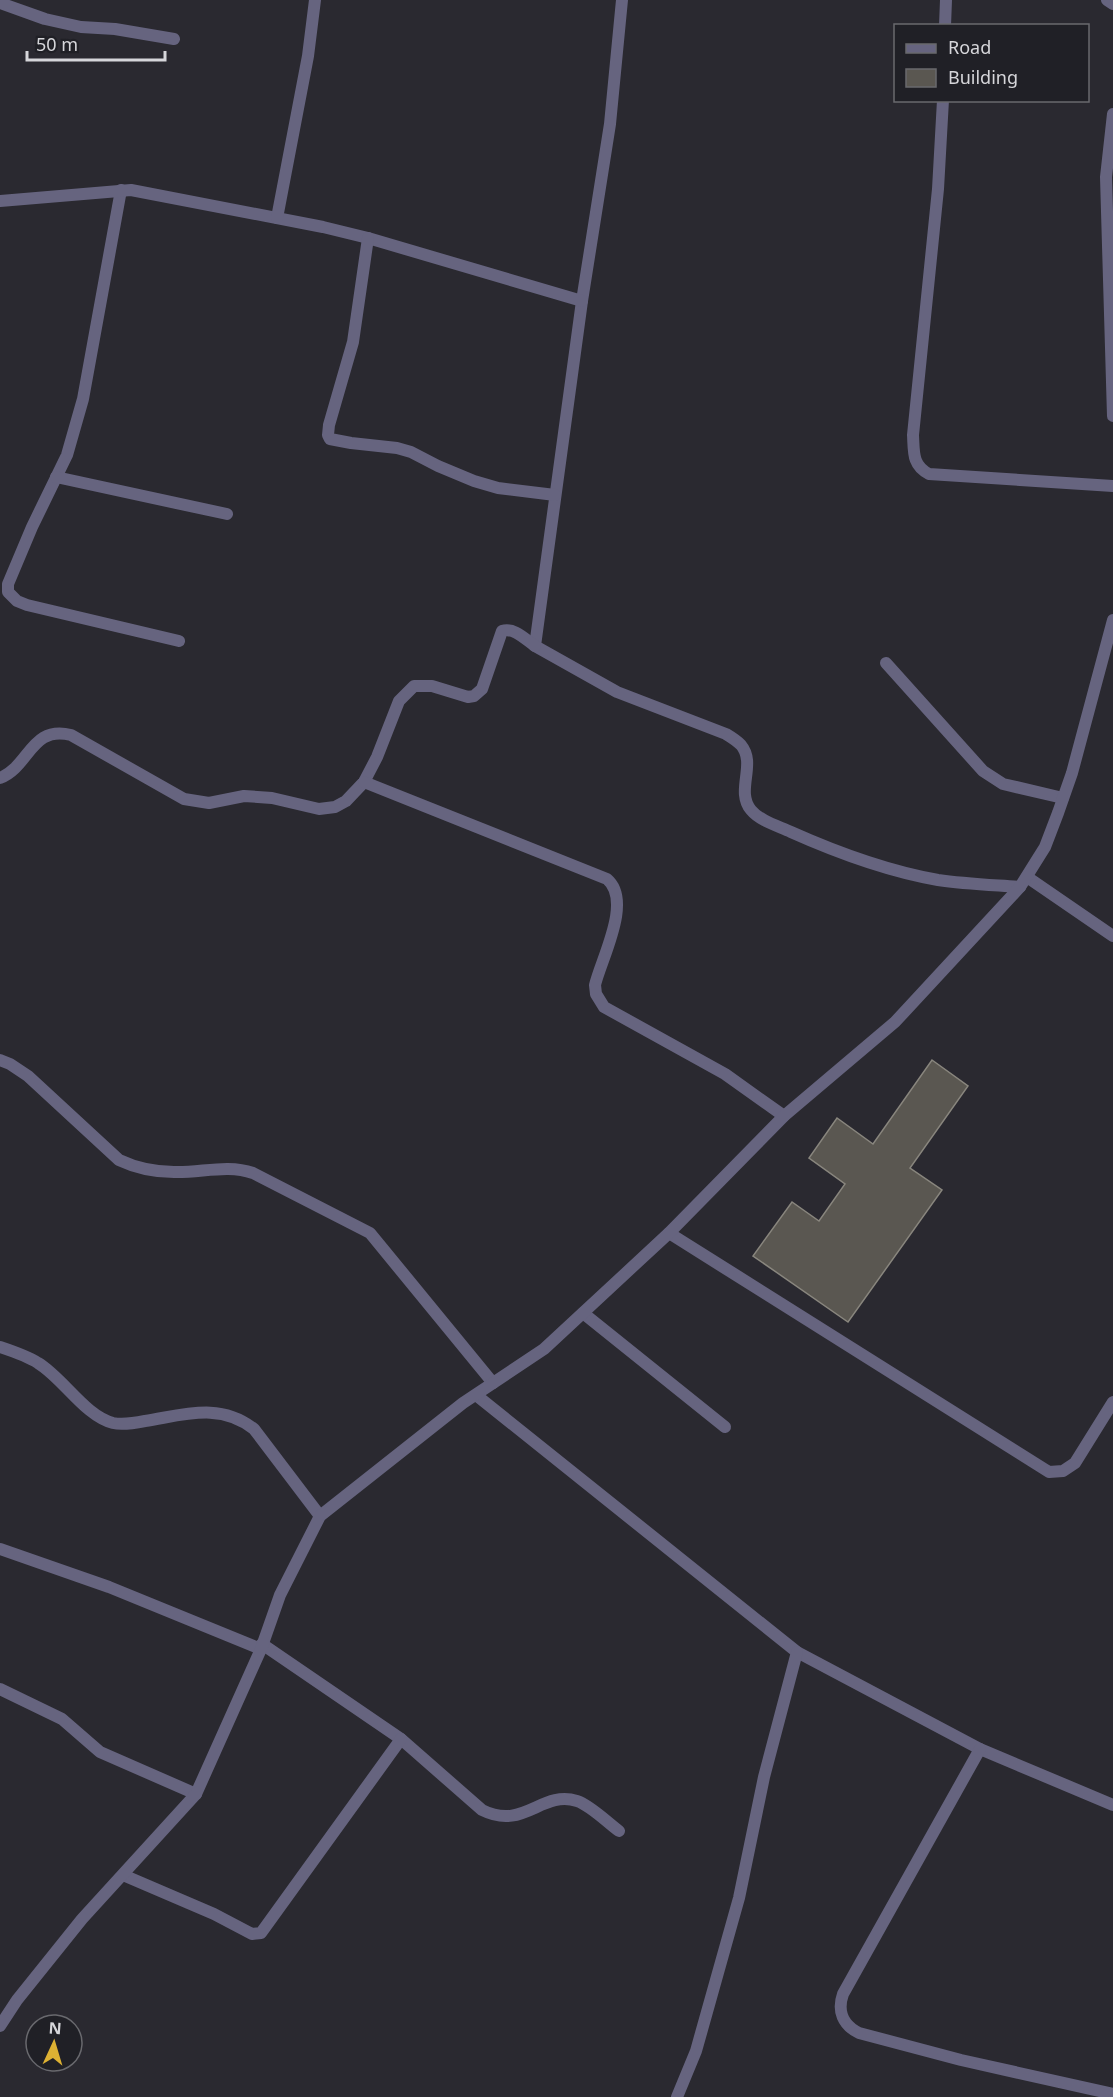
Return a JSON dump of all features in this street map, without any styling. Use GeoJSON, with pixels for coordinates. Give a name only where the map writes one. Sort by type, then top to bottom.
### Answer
{"type":"FeatureCollection","features":[{"type":"Feature","properties":{"kind":"street"},"geometry":{"type":"LineString","coordinates":[[277,218],[308,56],[315,0]]}},
{"type":"Feature","properties":{"kind":"street"},"geometry":{"type":"LineString","coordinates":[[535,646],[582,301],[610,124],[622,0]]}},
{"type":"Feature","properties":{"kind":"street"},"geometry":{"type":"LineString","coordinates":[[945,24],[946,0]]}},
{"type":"Feature","properties":{"kind":"street"},"geometry":{"type":"LineString","coordinates":[[1107,0],[1113,4]]}},
{"type":"Feature","properties":{"kind":"street"},"geometry":{"type":"LineString","coordinates":[[0,3],[45,19],[81,27],[115,29],[174,39]]}},
{"type":"Feature","properties":{"kind":"street"},"geometry":{"type":"LineString","coordinates":[[943,102],[938,189],[913,435],[915,461],[920,470],[929,474],[1113,486]]}},
{"type":"Feature","properties":{"kind":"street"},"geometry":{"type":"LineString","coordinates":[[1113,114],[1106,177],[1113,416]]}},
{"type":"Feature","properties":{"kind":"street"},"geometry":{"type":"LineString","coordinates":[[122,190],[82,399],[67,455],[32,527],[8,584],[8,592],[11,597],[27,605],[179,641]]}},
{"type":"Feature","properties":{"kind":"street"},"geometry":{"type":"LineString","coordinates":[[0,201],[122,190],[277,218],[368,238],[582,301]]}},
{"type":"Feature","properties":{"kind":"street"},"geometry":{"type":"LineString","coordinates":[[368,238],[353,342],[329,425],[330,439],[397,448],[411,452],[456,474],[498,488],[555,495]]}},
{"type":"Feature","properties":{"kind":"street"},"geometry":{"type":"LineString","coordinates":[[56,477],[227,514]]}},
{"type":"Feature","properties":{"kind":"street"},"geometry":{"type":"LineString","coordinates":[[0,2026],[17,2000],[75,1928],[196,1794],[262,1646],[280,1595],[320,1516],[476,1395],[544,1349],[669,1233],[784,1116],[895,1022],[1023,882],[1045,847],[1063,798],[1113,620]]}},
{"type":"Feature","properties":{"kind":"street"},"geometry":{"type":"LineString","coordinates":[[0,778],[12,772],[41,738],[58,732],[70,735],[184,799],[209,804],[244,796],[272,798],[319,809],[335,807],[346,801],[364,782],[377,757],[399,701],[406,692],[414,686],[432,686],[468,697],[474,696],[482,689],[501,631],[507,630],[617,692],[726,734],[740,744],[747,755],[745,799],[752,811],[765,820],[825,847],[921,876],[958,882],[1023,882],[1113,936]]}},
{"type":"Feature","properties":{"kind":"street"},"geometry":{"type":"LineString","coordinates":[[885,663],[983,771],[1003,784],[1063,798]]}},
{"type":"Feature","properties":{"kind":"street"},"geometry":{"type":"LineString","coordinates":[[364,782],[607,879],[612,884],[616,900],[616,917],[595,986],[599,1001],[620,1017],[725,1074],[784,1116]]}},
{"type":"Feature","properties":{"kind":"street"},"geometry":{"type":"LineString","coordinates":[[0,1060],[28,1076],[119,1160],[131,1165],[174,1172],[240,1169],[253,1173],[370,1233],[494,1383]]}},
{"type":"Feature","properties":{"kind":"street"},"geometry":{"type":"LineString","coordinates":[[669,1233],[1049,1472],[1063,1472],[1076,1462],[1113,1402]]}},
{"type":"Feature","properties":{"kind":"street"},"geometry":{"type":"LineString","coordinates":[[583,1313],[725,1427]]}},
{"type":"Feature","properties":{"kind":"street"},"geometry":{"type":"LineString","coordinates":[[0,1347],[39,1363],[90,1410],[114,1423],[134,1423],[211,1411],[245,1422],[254,1429],[320,1516]]}},
{"type":"Feature","properties":{"kind":"street"},"geometry":{"type":"LineString","coordinates":[[476,1395],[797,1652],[980,1749],[1113,1805]]}},
{"type":"Feature","properties":{"kind":"street"},"geometry":{"type":"LineString","coordinates":[[0,1549],[109,1587],[262,1646],[401,1739],[482,1810],[494,1816],[505,1818],[517,1816],[549,1802],[571,1800],[580,1802],[619,1832]]}},
{"type":"Feature","properties":{"kind":"street"},"geometry":{"type":"LineString","coordinates":[[676,2097],[696,2051],[739,1898],[764,1777],[797,1652]]}},
{"type":"Feature","properties":{"kind":"street"},"geometry":{"type":"LineString","coordinates":[[0,1689],[62,1719],[100,1752],[196,1794]]}},
{"type":"Feature","properties":{"kind":"street"},"geometry":{"type":"LineString","coordinates":[[123,1875],[214,1914],[252,1934],[261,1933],[401,1739]]}},
{"type":"Feature","properties":{"kind":"street"},"geometry":{"type":"LineString","coordinates":[[980,1749],[843,1994],[839,2006],[841,2015],[850,2029],[859,2033],[961,2060],[1113,2094]]}},
{"type":"Feature","properties":{"kind":"building"},"geometry":{"type":"Polygon","coordinates":[[[932,1060],[968,1086],[910,1168],[942,1190],[848,1322],[753,1256],[792,1202],[819,1221],[845,1184],[809,1158],[837,1118],[873,1144],[932,1060]]]}}]}
